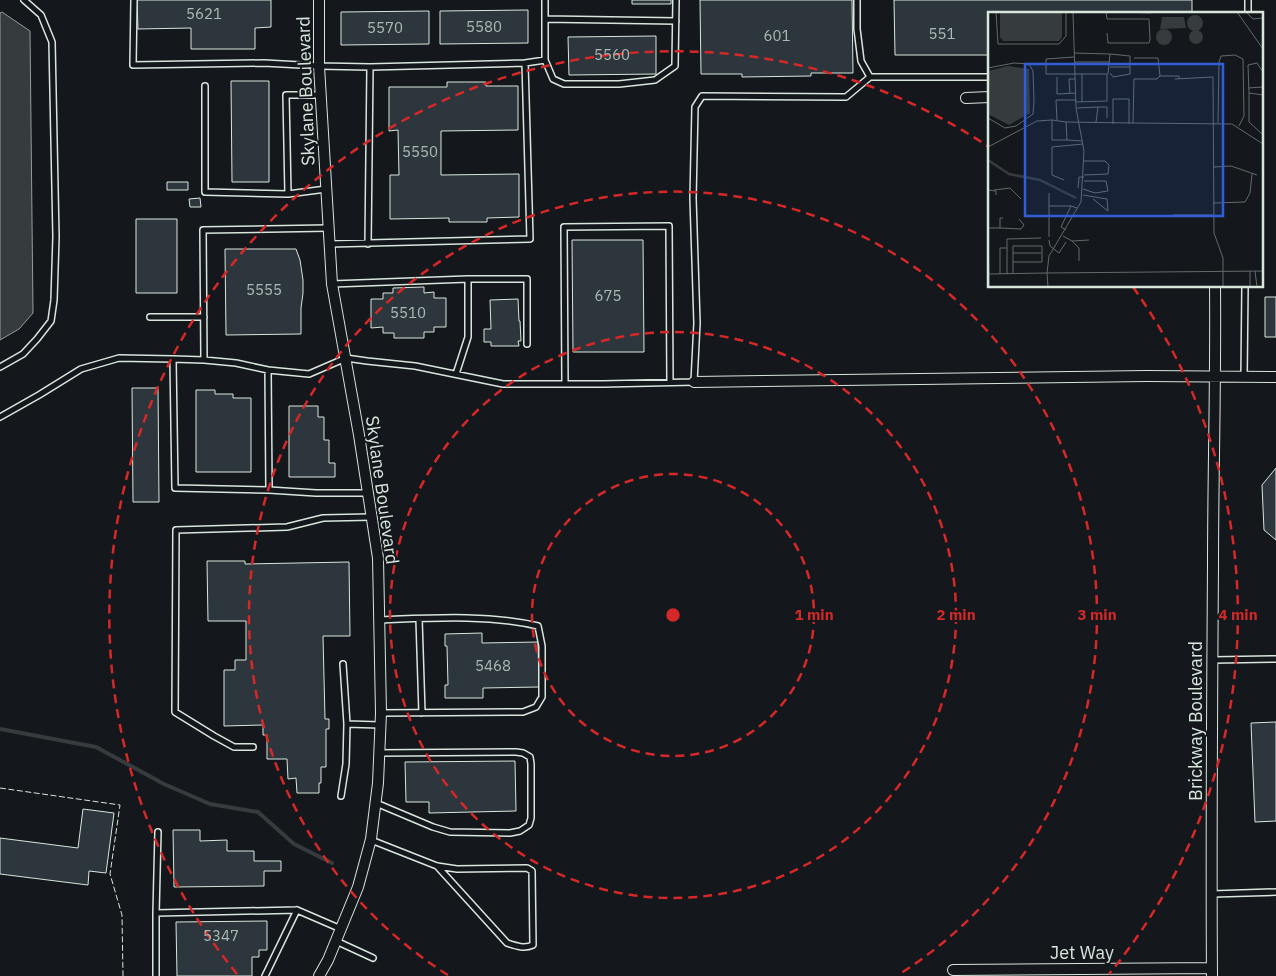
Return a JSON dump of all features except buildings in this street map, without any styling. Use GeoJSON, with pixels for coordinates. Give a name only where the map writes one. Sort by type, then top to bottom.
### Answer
{"type":"FeatureCollection","features":[{"type":"Feature","properties":{"kind":"street","name":"Skylane Boulevard"},"geometry":{"type":"LineString","coordinates":[[318,976],[328,960],[358,887],[371,839],[378,783],[381,712],[378,558],[346,358],[332,284],[319,66],[319,0]]}},
{"type":"Feature","properties":{"kind":"street"},"geometry":{"type":"LineString","coordinates":[[966,98],[988,97]]}},
{"type":"Feature","properties":{"kind":"street","name":"Brickway Boulevard"},"geometry":{"type":"LineString","coordinates":[[1212,972],[1215,288]]}},
{"type":"Feature","properties":{"kind":"street"},"geometry":{"type":"LineString","coordinates":[[694,382],[1147,376],[1276,377]]}},
{"type":"Feature","properties":{"kind":"street","name":"Jet Way"},"geometry":{"type":"LineString","coordinates":[[953,970],[969,973],[1212,972]]}},
{"type":"Feature","properties":{"kind":"lane"},"geometry":{"type":"LineString","coordinates":[[0,367],[22,354],[37,340],[51,321],[54,300],[56,237],[52,42],[41,15],[24,0]]}},
{"type":"Feature","properties":{"kind":"lane"},"geometry":{"type":"LineString","coordinates":[[134,0],[133,65],[264,63],[370,67],[525,64],[545,60]]}},
{"type":"Feature","properties":{"kind":"lane"},"geometry":{"type":"LineString","coordinates":[[545,0],[545,60],[553,79],[564,84],[619,84],[655,80],[676,66],[676,0]]}},
{"type":"Feature","properties":{"kind":"lane"},"geometry":{"type":"LineString","coordinates":[[857,0],[857,29],[861,62],[870,77]]}},
{"type":"Feature","properties":{"kind":"lane"},"geometry":{"type":"LineString","coordinates":[[545,19],[676,21]]}},
{"type":"Feature","properties":{"kind":"lane"},"geometry":{"type":"LineString","coordinates":[[329,244],[530,240],[525,64]]}},
{"type":"Feature","properties":{"kind":"lane"},"geometry":{"type":"LineString","coordinates":[[368,244],[370,67]]}},
{"type":"Feature","properties":{"kind":"lane"},"geometry":{"type":"LineString","coordinates":[[0,417],[81,369],[118,358],[204,360],[309,374],[346,358],[415,366],[503,384],[694,382],[697,323],[694,198],[695,107],[702,96],[846,97],[870,77],[988,77]]}},
{"type":"Feature","properties":{"kind":"lane"},"geometry":{"type":"LineString","coordinates":[[205,86],[205,192],[288,194],[326,188]]}},
{"type":"Feature","properties":{"kind":"lane"},"geometry":{"type":"LineString","coordinates":[[288,194],[286,95],[321,95]]}},
{"type":"Feature","properties":{"kind":"lane"},"geometry":{"type":"LineString","coordinates":[[565,384],[564,227],[669,226],[670,382]]}},
{"type":"Feature","properties":{"kind":"lane"},"geometry":{"type":"LineString","coordinates":[[204,360],[203,230],[329,228]]}},
{"type":"Feature","properties":{"kind":"lane"},"geometry":{"type":"LineString","coordinates":[[456,374],[468,336],[468,279]]}},
{"type":"Feature","properties":{"kind":"lane"},"geometry":{"type":"LineString","coordinates":[[332,284],[468,279],[527,279],[527,344]]}},
{"type":"Feature","properties":{"kind":"lane"},"geometry":{"type":"LineString","coordinates":[[1244,377],[1245,288]]}},
{"type":"Feature","properties":{"kind":"lane"},"geometry":{"type":"LineString","coordinates":[[150,317],[204,317]]}},
{"type":"Feature","properties":{"kind":"lane"},"geometry":{"type":"LineString","coordinates":[[173,359],[175,488],[368,493]]}},
{"type":"Feature","properties":{"kind":"lane"},"geometry":{"type":"LineString","coordinates":[[268,370],[270,490]]}},
{"type":"Feature","properties":{"kind":"lane"},"geometry":{"type":"LineString","coordinates":[[253,747],[234,747],[175,712],[176,530],[287,527],[323,518],[372,517]]}},
{"type":"Feature","properties":{"kind":"lane"},"geometry":{"type":"LineString","coordinates":[[378,620],[462,618],[516,621],[538,626],[542,646],[542,697],[536,707],[523,712],[381,712]]}},
{"type":"Feature","properties":{"kind":"lane"},"geometry":{"type":"LineString","coordinates":[[420,619],[422,713]]}},
{"type":"Feature","properties":{"kind":"lane"},"geometry":{"type":"LineString","coordinates":[[1213,660],[1276,659]]}},
{"type":"Feature","properties":{"kind":"lane"},"geometry":{"type":"LineString","coordinates":[[341,796],[346,764],[347,724],[343,664]]}},
{"type":"Feature","properties":{"kind":"lane"},"geometry":{"type":"LineString","coordinates":[[347,724],[380,726]]}},
{"type":"Feature","properties":{"kind":"lane"},"geometry":{"type":"LineString","coordinates":[[376,803],[433,827],[450,832],[510,833],[520,831],[528,825],[532,818],[531,764],[530,757],[523,753],[379,752]]}},
{"type":"Feature","properties":{"kind":"lane"},"geometry":{"type":"LineString","coordinates":[[156,976],[158,832]]}},
{"type":"Feature","properties":{"kind":"lane"},"geometry":{"type":"LineString","coordinates":[[371,839],[437,866],[457,869],[527,868],[532,871],[533,945],[518,947],[507,944],[437,866]]}},
{"type":"Feature","properties":{"kind":"lane"},"geometry":{"type":"LineString","coordinates":[[1211,894],[1276,892]]}},
{"type":"Feature","properties":{"kind":"lane"},"geometry":{"type":"LineString","coordinates":[[156,914],[298,910],[341,929]]}},
{"type":"Feature","properties":{"kind":"lane"},"geometry":{"type":"LineString","coordinates":[[265,976],[298,910]]}},
{"type":"Feature","properties":{"kind":"lane"},"geometry":{"type":"LineString","coordinates":[[336,941],[373,958]]}},
{"type":"Feature","properties":{"kind":"shaded area"},"geometry":{"type":"Polygon","coordinates":[[[2,12],[30,31],[33,313],[19,329],[0,340],[0,13],[2,12]]]}},
{"type":"Feature","properties":{"kind":"waterway"},"geometry":{"type":"LineString","coordinates":[[0,729],[96,747],[164,784],[210,804],[258,812],[294,844],[332,863]]}},
{"type":"Feature","properties":{"kind":"fence"},"geometry":{"type":"LineString","coordinates":[[0,788],[120,805],[110,874],[122,915],[123,976]]}}]}
